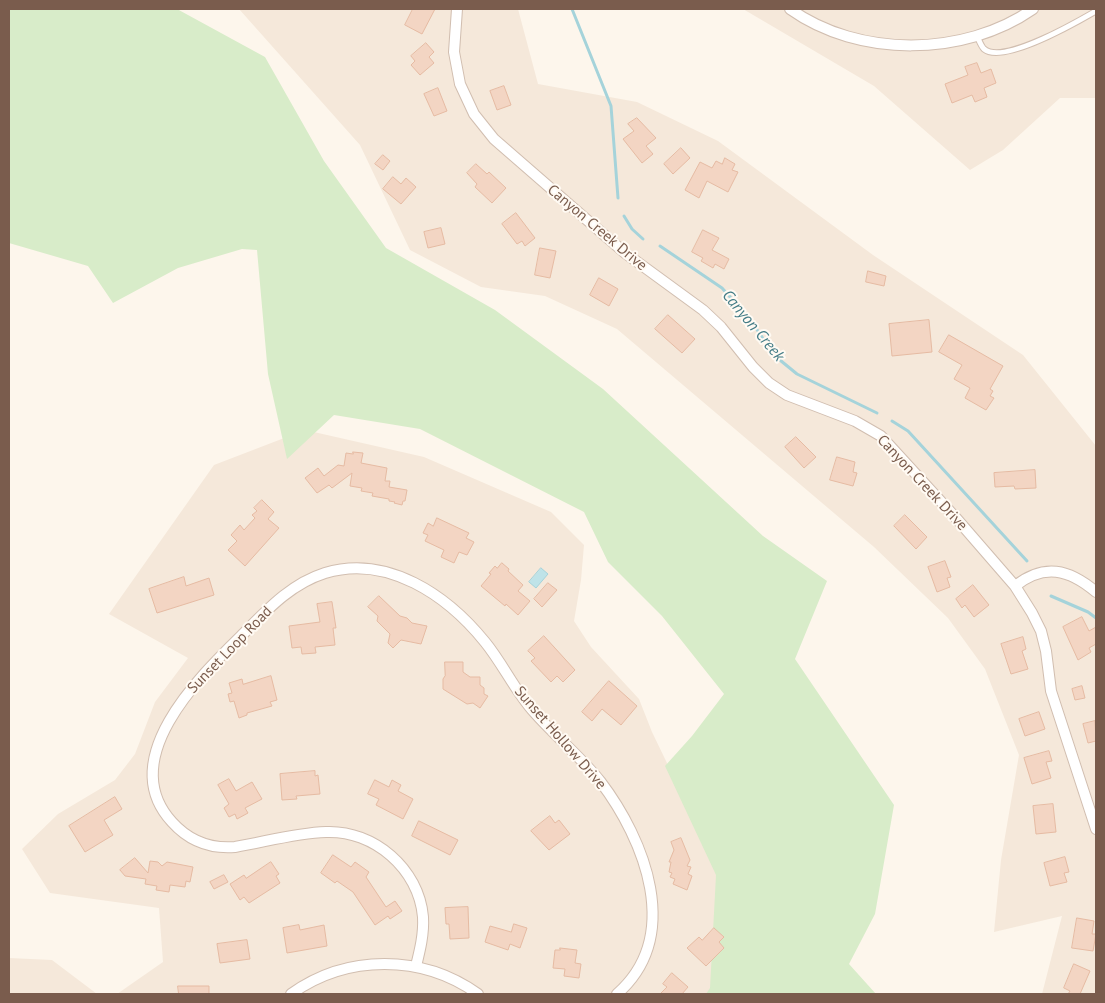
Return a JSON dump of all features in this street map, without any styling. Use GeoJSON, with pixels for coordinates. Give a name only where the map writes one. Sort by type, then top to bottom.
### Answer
{"type":"FeatureCollection","features":[{"type":"Feature","properties":{"kind":"street","name":"Canyon Creek Drive"},"geometry":{"type":"LineString","coordinates":[[457,9],[454,52],[460,84],[474,114],[494,139],[625,254],[703,310],[721,327],[753,367],[769,382],[787,395],[855,421],[881,436],[956,518],[1014,586],[1032,613],[1041,631],[1046,651],[1051,691],[1096,829]]}},
{"type":"Feature","properties":{"kind":"street"},"geometry":{"type":"LineString","coordinates":[[790,9],[834,31],[881,43],[909,45],[937,44],[977,35],[1001,26],[1033,9]]}},
{"type":"Feature","properties":{"kind":"street","name":"Sunset Hollow Drive"},"geometry":{"type":"LineString","coordinates":[[338,570],[361,568],[395,574],[419,585],[453,609],[486,643],[520,695],[535,713],[588,767],[608,793],[631,833],[642,858],[649,881],[653,907],[651,935],[643,960],[630,981],[617,994]]}},
{"type":"Feature","properties":{"kind":"street","name":"Sunset Loop Road"},"geometry":{"type":"LineString","coordinates":[[338,570],[311,578],[279,599],[195,684],[174,713],[160,742],[153,767],[155,789],[168,818],[185,834],[205,844],[225,848],[327,832],[353,835],[377,846],[397,862],[418,893],[423,929],[416,966]]}},
{"type":"Feature","properties":{"kind":"street"},"geometry":{"type":"LineString","coordinates":[[1014,586],[1034,574],[1058,572],[1072,576],[1096,592]]}},
{"type":"Feature","properties":{"kind":"street"},"geometry":{"type":"LineString","coordinates":[[291,994],[316,979],[356,966],[386,964],[416,966],[448,977],[478,994]]}},
{"type":"Feature","properties":{"kind":"lane"},"geometry":{"type":"LineString","coordinates":[[977,35],[985,50],[993,53],[1008,52],[1065,29],[1096,12]]}},
{"type":"Feature","properties":{"kind":"shaded area"},"geometry":{"type":"Polygon","coordinates":[[[239,9],[518,9],[538,84],[637,102],[718,141],[873,255],[1023,355],[1096,446],[1096,994],[1042,994],[1062,916],[994,932],[1001,860],[1019,755],[985,669],[948,618],[874,547],[617,329],[545,296],[481,287],[410,250],[360,145],[239,9]]]}},
{"type":"Feature","properties":{"kind":"shaded area"},"geometry":{"type":"Polygon","coordinates":[[[743,9],[1096,9],[1096,98],[1060,98],[1003,150],[970,170],[874,86],[743,9]]]}},
{"type":"Feature","properties":{"kind":"shaded area"},"geometry":{"type":"Polygon","coordinates":[[[305,430],[424,457],[551,512],[584,545],[581,580],[574,621],[591,647],[639,699],[652,732],[708,848],[728,912],[709,994],[117,994],[163,962],[159,908],[50,893],[22,849],[58,814],[115,780],[135,754],[155,702],[188,658],[109,614],[214,465],[305,430]]]}},
{"type":"Feature","properties":{"kind":"shaded area"},"geometry":{"type":"Polygon","coordinates":[[[9,958],[52,960],[97,994],[9,994],[9,958]]]}},
{"type":"Feature","properties":{"kind":"green space"},"geometry":{"type":"Polygon","coordinates":[[[9,9],[177,9],[265,57],[324,161],[386,248],[495,310],[603,389],[763,536],[827,581],[795,659],[894,805],[875,914],[849,964],[876,994],[706,994],[710,988],[716,875],[665,766],[692,736],[724,694],[662,616],[608,562],[584,512],[420,429],[334,415],[287,459],[268,374],[257,250],[242,249],[178,268],[113,303],[88,266],[9,243],[9,9]]]}},
{"type":"Feature","properties":{"kind":"water"},"geometry":{"type":"Polygon","coordinates":[[[541,568],[548,574],[536,588],[529,582],[541,568]]]}},
{"type":"Feature","properties":{"kind":"building"},"geometry":{"type":"Polygon","coordinates":[[[413,9],[435,9],[422,34],[405,25],[413,9]]]}},
{"type":"Feature","properties":{"kind":"building"},"geometry":{"type":"Polygon","coordinates":[[[426,43],[434,52],[429,57],[434,63],[420,75],[411,65],[415,61],[411,56],[426,43]]]}},
{"type":"Feature","properties":{"kind":"building"},"geometry":{"type":"Polygon","coordinates":[[[977,63],[981,73],[991,69],[996,83],[984,88],[987,97],[975,102],[972,95],[952,103],[945,84],[968,75],[965,67],[977,63]]]}},
{"type":"Feature","properties":{"kind":"building"},"geometry":{"type":"Polygon","coordinates":[[[504,86],[511,105],[497,110],[490,91],[504,86]]]}},
{"type":"Feature","properties":{"kind":"building"},"geometry":{"type":"Polygon","coordinates":[[[438,88],[447,111],[434,116],[424,94],[438,88]]]}},
{"type":"Feature","properties":{"kind":"building"},"geometry":{"type":"Polygon","coordinates":[[[637,118],[656,138],[646,146],[653,154],[642,163],[623,139],[634,131],[628,124],[637,118]]]}},
{"type":"Feature","properties":{"kind":"building"},"geometry":{"type":"Polygon","coordinates":[[[681,148],[690,158],[673,174],[664,164],[681,148]]]}},
{"type":"Feature","properties":{"kind":"building"},"geometry":{"type":"Polygon","coordinates":[[[383,155],[390,161],[383,170],[375,164],[383,155]]]}},
{"type":"Feature","properties":{"kind":"building"},"geometry":{"type":"Polygon","coordinates":[[[725,158],[735,164],[732,170],[738,172],[728,192],[707,181],[699,198],[685,190],[700,162],[712,168],[716,161],[722,164],[725,158]]]}},
{"type":"Feature","properties":{"kind":"building"},"geometry":{"type":"Polygon","coordinates":[[[476,164],[487,174],[489,172],[506,188],[492,203],[475,187],[477,184],[467,173],[476,164]]]}},
{"type":"Feature","properties":{"kind":"building"},"geometry":{"type":"Polygon","coordinates":[[[393,177],[401,184],[406,178],[416,187],[401,204],[383,189],[393,177]]]}},
{"type":"Feature","properties":{"kind":"building"},"geometry":{"type":"Polygon","coordinates":[[[516,213],[535,238],[525,246],[522,241],[517,244],[502,224],[516,213]]]}},
{"type":"Feature","properties":{"kind":"building"},"geometry":{"type":"Polygon","coordinates":[[[441,228],[445,244],[428,248],[424,232],[441,228]]]}},
{"type":"Feature","properties":{"kind":"building"},"geometry":{"type":"Polygon","coordinates":[[[703,230],[719,238],[712,250],[729,259],[724,269],[715,264],[713,268],[701,261],[703,258],[692,252],[703,230]]]}},
{"type":"Feature","properties":{"kind":"building"},"geometry":{"type":"Polygon","coordinates":[[[540,248],[556,251],[550,278],[535,275],[540,248]]]}},
{"type":"Feature","properties":{"kind":"building"},"geometry":{"type":"Polygon","coordinates":[[[868,271],[886,276],[884,286],[866,282],[868,271]]]}},
{"type":"Feature","properties":{"kind":"building"},"geometry":{"type":"Polygon","coordinates":[[[599,278],[618,289],[609,306],[590,295],[599,278]]]}},
{"type":"Feature","properties":{"kind":"building"},"geometry":{"type":"Polygon","coordinates":[[[668,315],[695,339],[682,353],[655,329],[668,315]]]}},
{"type":"Feature","properties":{"kind":"building"},"geometry":{"type":"Polygon","coordinates":[[[929,320],[932,352],[892,356],[889,324],[929,320]]]}},
{"type":"Feature","properties":{"kind":"building"},"geometry":{"type":"Polygon","coordinates":[[[949,335],[1003,366],[990,389],[993,391],[990,396],[994,398],[986,410],[965,398],[970,388],[954,379],[962,365],[939,352],[949,335]]]}},
{"type":"Feature","properties":{"kind":"building"},"geometry":{"type":"Polygon","coordinates":[[[796,437],[816,457],[804,468],[785,447],[796,437]]]}},
{"type":"Feature","properties":{"kind":"building"},"geometry":{"type":"Polygon","coordinates":[[[353,452],[363,453],[361,463],[387,468],[385,481],[390,481],[389,487],[407,490],[405,501],[403,501],[402,505],[389,501],[389,499],[372,496],[373,493],[361,491],[362,488],[350,486],[352,473],[332,488],[329,485],[317,493],[305,478],[318,468],[324,476],[338,465],[344,466],[346,453],[353,454],[353,452]]]}},
{"type":"Feature","properties":{"kind":"building"},"geometry":{"type":"Polygon","coordinates":[[[837,457],[855,462],[853,472],[857,473],[853,486],[830,480],[837,457]]]}},
{"type":"Feature","properties":{"kind":"building"},"geometry":{"type":"Polygon","coordinates":[[[1035,470],[1036,488],[1015,489],[1014,486],[995,487],[994,473],[1035,470]]]}},
{"type":"Feature","properties":{"kind":"building"},"geometry":{"type":"Polygon","coordinates":[[[262,500],[274,512],[268,519],[279,528],[245,566],[228,550],[237,541],[231,535],[240,525],[244,530],[255,518],[252,515],[257,511],[254,508],[262,500]]]}},
{"type":"Feature","properties":{"kind":"building"},"geometry":{"type":"Polygon","coordinates":[[[905,515],[927,537],[916,549],[894,526],[905,515]]]}},
{"type":"Feature","properties":{"kind":"building"},"geometry":{"type":"Polygon","coordinates":[[[437,518],[469,533],[466,538],[474,542],[467,555],[459,552],[454,563],[441,557],[444,550],[425,541],[428,535],[423,533],[428,523],[433,526],[437,518]]]}},
{"type":"Feature","properties":{"kind":"building"},"geometry":{"type":"Polygon","coordinates":[[[945,561],[951,577],[947,578],[950,587],[937,592],[928,567],[945,561]]]}},
{"type":"Feature","properties":{"kind":"building"},"geometry":{"type":"Polygon","coordinates":[[[502,563],[523,585],[518,591],[530,601],[518,615],[481,586],[495,566],[497,568],[502,563]]]}},
{"type":"Feature","properties":{"kind":"building"},"geometry":{"type":"Polygon","coordinates":[[[184,577],[186,586],[209,578],[214,595],[157,613],[149,589],[184,577]]]}},
{"type":"Feature","properties":{"kind":"building"},"geometry":{"type":"Polygon","coordinates":[[[548,583],[557,590],[542,607],[534,599],[548,583]]]}},
{"type":"Feature","properties":{"kind":"building"},"geometry":{"type":"Polygon","coordinates":[[[973,585],[989,605],[974,617],[965,605],[962,608],[956,599],[973,585]]]}},
{"type":"Feature","properties":{"kind":"building"},"geometry":{"type":"Polygon","coordinates":[[[379,596],[400,616],[407,618],[412,623],[427,626],[421,644],[401,640],[393,648],[388,643],[390,634],[377,621],[378,616],[368,607],[379,596]]]}},
{"type":"Feature","properties":{"kind":"building"},"geometry":{"type":"Polygon","coordinates":[[[332,602],[336,628],[333,628],[335,645],[315,647],[316,653],[302,654],[301,647],[292,648],[289,626],[320,622],[317,604],[332,602]]]}},
{"type":"Feature","properties":{"kind":"building"},"geometry":{"type":"Polygon","coordinates":[[[1082,617],[1089,631],[1096,627],[1096,644],[1089,648],[1091,652],[1078,660],[1063,627],[1082,617]]]}},
{"type":"Feature","properties":{"kind":"building"},"geometry":{"type":"Polygon","coordinates":[[[544,636],[575,670],[563,682],[557,676],[551,682],[531,661],[535,658],[528,651],[544,636]]]}},
{"type":"Feature","properties":{"kind":"building"},"geometry":{"type":"Polygon","coordinates":[[[1023,637],[1026,649],[1022,651],[1028,669],[1011,674],[1001,644],[1023,637]]]}},
{"type":"Feature","properties":{"kind":"building"},"geometry":{"type":"Polygon","coordinates":[[[445,662],[463,662],[463,672],[470,677],[480,677],[480,685],[484,688],[484,694],[488,696],[480,708],[473,703],[467,704],[443,689],[445,662]]]}},
{"type":"Feature","properties":{"kind":"building"},"geometry":{"type":"Polygon","coordinates":[[[271,676],[277,700],[270,702],[272,706],[247,713],[247,715],[239,718],[234,701],[230,702],[228,694],[232,693],[229,683],[242,679],[243,684],[271,676]]]}},
{"type":"Feature","properties":{"kind":"building"},"geometry":{"type":"Polygon","coordinates":[[[609,681],[637,706],[621,725],[602,709],[592,721],[582,712],[609,681]]]}},
{"type":"Feature","properties":{"kind":"building"},"geometry":{"type":"Polygon","coordinates":[[[1082,686],[1085,698],[1075,700],[1072,689],[1082,686]]]}},
{"type":"Feature","properties":{"kind":"building"},"geometry":{"type":"Polygon","coordinates":[[[1039,712],[1045,729],[1025,736],[1019,719],[1039,712]]]}},
{"type":"Feature","properties":{"kind":"building"},"geometry":{"type":"Polygon","coordinates":[[[1095,721],[1096,741],[1088,743],[1083,724],[1095,721]]]}},
{"type":"Feature","properties":{"kind":"building"},"geometry":{"type":"Polygon","coordinates":[[[1049,751],[1052,761],[1046,762],[1051,778],[1032,784],[1024,758],[1049,751]]]}},
{"type":"Feature","properties":{"kind":"building"},"geometry":{"type":"Polygon","coordinates":[[[315,771],[315,776],[318,775],[320,794],[296,796],[297,799],[282,800],[280,774],[315,771]]]}},
{"type":"Feature","properties":{"kind":"building"},"geometry":{"type":"Polygon","coordinates":[[[229,779],[236,791],[252,782],[262,799],[245,808],[248,813],[237,819],[235,814],[229,817],[224,808],[229,804],[218,785],[229,779]]]}},
{"type":"Feature","properties":{"kind":"building"},"geometry":{"type":"Polygon","coordinates":[[[375,780],[389,787],[392,780],[401,785],[398,791],[413,799],[403,819],[376,805],[379,799],[368,794],[375,780]]]}},
{"type":"Feature","properties":{"kind":"building"},"geometry":{"type":"Polygon","coordinates":[[[115,797],[122,809],[104,820],[113,835],[85,852],[69,826],[115,797]]]}},
{"type":"Feature","properties":{"kind":"building"},"geometry":{"type":"Polygon","coordinates":[[[1053,804],[1056,832],[1036,834],[1033,806],[1053,804]]]}},
{"type":"Feature","properties":{"kind":"building"},"geometry":{"type":"Polygon","coordinates":[[[550,816],[555,823],[559,820],[570,834],[549,850],[531,831],[550,816]]]}},
{"type":"Feature","properties":{"kind":"building"},"geometry":{"type":"Polygon","coordinates":[[[419,821],[458,840],[450,855],[412,836],[419,821]]]}},
{"type":"Feature","properties":{"kind":"building"},"geometry":{"type":"Polygon","coordinates":[[[681,838],[690,860],[687,866],[691,867],[688,874],[692,876],[687,890],[673,884],[675,879],[670,877],[672,873],[669,872],[671,862],[669,862],[674,850],[671,842],[681,838]]]}},
{"type":"Feature","properties":{"kind":"building"},"geometry":{"type":"Polygon","coordinates":[[[333,855],[351,867],[355,862],[369,872],[366,877],[386,907],[395,901],[402,911],[390,919],[388,916],[375,925],[353,892],[321,873],[333,855]]]}},
{"type":"Feature","properties":{"kind":"building"},"geometry":{"type":"Polygon","coordinates":[[[1065,857],[1069,872],[1064,873],[1067,882],[1050,886],[1044,863],[1065,857]]]}},
{"type":"Feature","properties":{"kind":"building"},"geometry":{"type":"Polygon","coordinates":[[[135,858],[148,873],[150,861],[158,862],[162,866],[167,862],[193,867],[190,882],[186,881],[185,887],[170,885],[169,892],[156,890],[157,886],[145,884],[146,879],[125,876],[120,870],[135,858]]]}},
{"type":"Feature","properties":{"kind":"building"},"geometry":{"type":"Polygon","coordinates":[[[271,862],[279,874],[276,876],[280,883],[249,903],[244,897],[240,900],[230,884],[244,875],[246,878],[271,862]]]}},
{"type":"Feature","properties":{"kind":"building"},"geometry":{"type":"Polygon","coordinates":[[[224,875],[228,882],[214,889],[210,882],[224,875]]]}},
{"type":"Feature","properties":{"kind":"building"},"geometry":{"type":"Polygon","coordinates":[[[468,907],[469,938],[450,939],[449,924],[446,924],[445,908],[468,907]]]}},
{"type":"Feature","properties":{"kind":"building"},"geometry":{"type":"Polygon","coordinates":[[[1077,918],[1094,921],[1092,934],[1096,934],[1093,951],[1072,948],[1077,918]]]}},
{"type":"Feature","properties":{"kind":"building"},"geometry":{"type":"Polygon","coordinates":[[[514,924],[527,928],[520,948],[510,944],[508,950],[485,942],[490,926],[511,932],[514,924]]]}},
{"type":"Feature","properties":{"kind":"building"},"geometry":{"type":"Polygon","coordinates":[[[299,925],[300,930],[324,925],[327,946],[287,953],[283,928],[299,925]]]}},
{"type":"Feature","properties":{"kind":"building"},"geometry":{"type":"Polygon","coordinates":[[[714,928],[724,937],[719,942],[724,948],[706,966],[687,948],[699,937],[702,940],[714,928]]]}},
{"type":"Feature","properties":{"kind":"building"},"geometry":{"type":"Polygon","coordinates":[[[247,940],[250,959],[220,963],[217,944],[247,940]]]}},
{"type":"Feature","properties":{"kind":"building"},"geometry":{"type":"Polygon","coordinates":[[[560,948],[577,950],[575,963],[581,964],[579,978],[564,976],[565,969],[553,968],[555,950],[560,950],[560,948]]]}},
{"type":"Feature","properties":{"kind":"building"},"geometry":{"type":"Polygon","coordinates":[[[1074,964],[1090,971],[1080,994],[1068,994],[1070,991],[1064,988],[1074,964]]]}},
{"type":"Feature","properties":{"kind":"building"},"geometry":{"type":"Polygon","coordinates":[[[672,973],[688,987],[682,994],[660,994],[667,987],[663,984],[672,973]]]}},
{"type":"Feature","properties":{"kind":"building"},"geometry":{"type":"Polygon","coordinates":[[[178,986],[209,986],[209,994],[179,994],[178,986]]]}},
{"type":"Feature","properties":{"kind":"waterway","name":"Canyon Creek"},"geometry":{"type":"LineString","coordinates":[[572,9],[611,106],[618,198]]}},
{"type":"Feature","properties":{"kind":"waterway","name":"Canyon Creek"},"geometry":{"type":"LineString","coordinates":[[624,216],[632,229],[643,239]]}},
{"type":"Feature","properties":{"kind":"waterway","name":"Canyon Creek"},"geometry":{"type":"LineString","coordinates":[[660,246],[722,288],[749,318],[775,356],[797,374],[877,413]]}},
{"type":"Feature","properties":{"kind":"waterway","name":"Canyon Creek"},"geometry":{"type":"LineString","coordinates":[[892,421],[908,431],[1027,561]]}},
{"type":"Feature","properties":{"kind":"waterway","name":"Canyon Creek"},"geometry":{"type":"LineString","coordinates":[[1051,596],[1088,612],[1096,618]]}}]}
